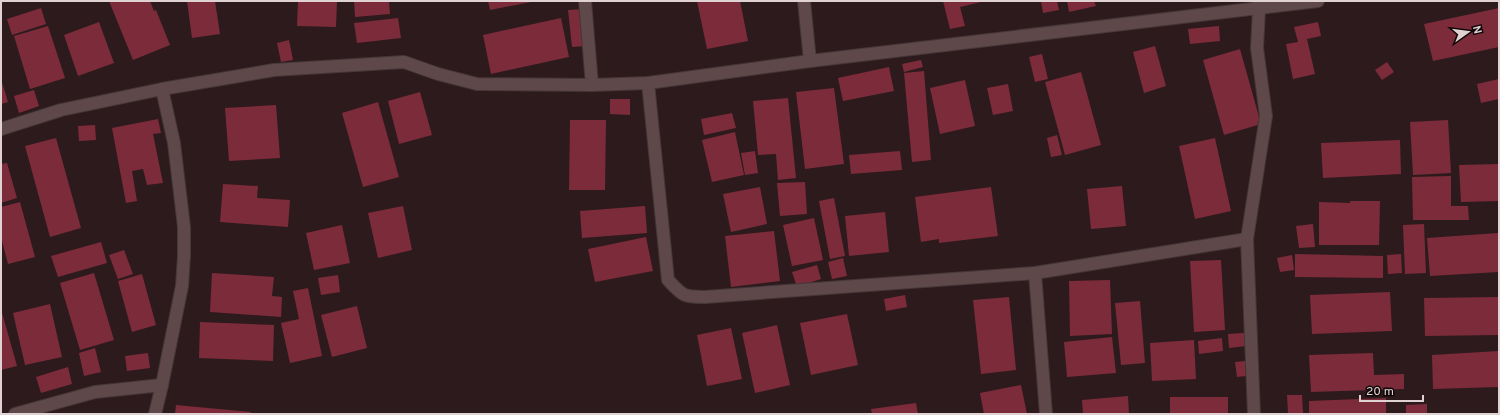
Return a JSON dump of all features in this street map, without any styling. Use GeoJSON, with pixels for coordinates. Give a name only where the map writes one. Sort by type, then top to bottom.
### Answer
{"type":"FeatureCollection","features":[{"type":"Feature","properties":{"kind":"street"},"geometry":{"type":"LineString","coordinates":[[585,1],[592,85]]}},
{"type":"Feature","properties":{"kind":"street"},"geometry":{"type":"LineString","coordinates":[[804,1],[810,61]]}},
{"type":"Feature","properties":{"kind":"street"},"geometry":{"type":"LineString","coordinates":[[1,129],[61,110],[162,89],[274,70],[404,62],[438,74],[476,84],[592,85],[648,83],[810,61],[1258,5],[1318,1]]}},
{"type":"Feature","properties":{"kind":"street"},"geometry":{"type":"LineString","coordinates":[[1254,414],[1247,238],[1266,116],[1257,48],[1258,5]]}},
{"type":"Feature","properties":{"kind":"street"},"geometry":{"type":"LineString","coordinates":[[648,83],[668,280],[683,296],[705,298],[1035,273],[1247,238]]}},
{"type":"Feature","properties":{"kind":"street"},"geometry":{"type":"LineString","coordinates":[[155,414],[182,286],[184,227],[174,143],[162,89]]}},
{"type":"Feature","properties":{"kind":"street"},"geometry":{"type":"LineString","coordinates":[[1035,273],[1046,414]]}},
{"type":"Feature","properties":{"kind":"street"},"geometry":{"type":"LineString","coordinates":[[15,414],[95,392],[162,385]]}},
{"type":"Feature","properties":{"kind":"building"},"geometry":{"type":"Polygon","coordinates":[[[109,1],[150,1],[154,11],[156,10],[170,45],[133,60],[109,1]]]}},
{"type":"Feature","properties":{"kind":"building"},"geometry":{"type":"Polygon","coordinates":[[[187,1],[215,1],[220,34],[192,38],[187,1]]]}},
{"type":"Feature","properties":{"kind":"building"},"geometry":{"type":"Polygon","coordinates":[[[298,1],[337,1],[336,27],[297,26],[298,1]]]}},
{"type":"Feature","properties":{"kind":"building"},"geometry":{"type":"Polygon","coordinates":[[[354,1],[389,1],[390,14],[355,17],[354,1]]]}},
{"type":"Feature","properties":{"kind":"building"},"geometry":{"type":"Polygon","coordinates":[[[488,1],[531,1],[531,2],[490,10],[488,1]]]}},
{"type":"Feature","properties":{"kind":"building"},"geometry":{"type":"Polygon","coordinates":[[[697,1],[740,1],[748,41],[707,49],[697,1]]]}},
{"type":"Feature","properties":{"kind":"building"},"geometry":{"type":"Polygon","coordinates":[[[943,1],[981,2],[960,7],[965,26],[950,29],[943,1]]]}},
{"type":"Feature","properties":{"kind":"building"},"geometry":{"type":"Polygon","coordinates":[[[1041,1],[1057,1],[1059,10],[1043,13],[1041,1]]]}},
{"type":"Feature","properties":{"kind":"building"},"geometry":{"type":"Polygon","coordinates":[[[1067,1],[1094,1],[1096,6],[1069,12],[1067,1]]]}},
{"type":"Feature","properties":{"kind":"building"},"geometry":{"type":"Polygon","coordinates":[[[41,8],[46,24],[12,35],[7,19],[41,8]]]}},
{"type":"Feature","properties":{"kind":"building"},"geometry":{"type":"Polygon","coordinates":[[[1499,8],[1499,47],[1433,61],[1424,24],[1499,8]]]}},
{"type":"Feature","properties":{"kind":"building"},"geometry":{"type":"Polygon","coordinates":[[[583,9],[586,46],[572,47],[568,10],[583,9]]]}},
{"type":"Feature","properties":{"kind":"building"},"geometry":{"type":"Polygon","coordinates":[[[398,18],[401,38],[357,43],[354,23],[398,18]]]}},
{"type":"Feature","properties":{"kind":"building"},"geometry":{"type":"Polygon","coordinates":[[[561,18],[569,57],[491,74],[483,35],[561,18]]]}},
{"type":"Feature","properties":{"kind":"building"},"geometry":{"type":"Polygon","coordinates":[[[99,22],[114,63],[78,76],[64,35],[99,22]]]}},
{"type":"Feature","properties":{"kind":"building"},"geometry":{"type":"Polygon","coordinates":[[[1318,22],[1321,36],[1307,39],[1315,74],[1293,79],[1286,44],[1298,42],[1294,27],[1318,22]]]}},
{"type":"Feature","properties":{"kind":"building"},"geometry":{"type":"Polygon","coordinates":[[[48,26],[65,78],[30,89],[14,36],[48,26]]]}},
{"type":"Feature","properties":{"kind":"building"},"geometry":{"type":"Polygon","coordinates":[[[1219,26],[1220,41],[1190,44],[1188,29],[1219,26]]]}},
{"type":"Feature","properties":{"kind":"building"},"geometry":{"type":"Polygon","coordinates":[[[289,40],[293,60],[281,62],[277,43],[289,40]]]}},
{"type":"Feature","properties":{"kind":"building"},"geometry":{"type":"Polygon","coordinates":[[[1155,46],[1166,86],[1144,93],[1133,52],[1155,46]]]}},
{"type":"Feature","properties":{"kind":"building"},"geometry":{"type":"Polygon","coordinates":[[[1240,49],[1261,124],[1224,135],[1203,60],[1240,49]]]}},
{"type":"Feature","properties":{"kind":"building"},"geometry":{"type":"Polygon","coordinates":[[[1042,54],[1048,79],[1035,82],[1029,57],[1042,54]]]}},
{"type":"Feature","properties":{"kind":"building"},"geometry":{"type":"Polygon","coordinates":[[[921,60],[923,67],[904,72],[902,64],[921,60]]]}},
{"type":"Feature","properties":{"kind":"building"},"geometry":{"type":"Polygon","coordinates":[[[1387,62],[1394,72],[1382,80],[1375,70],[1387,62]]]}},
{"type":"Feature","properties":{"kind":"building"},"geometry":{"type":"Polygon","coordinates":[[[889,67],[894,91],[843,101],[838,78],[889,67]]]}},
{"type":"Feature","properties":{"kind":"building"},"geometry":{"type":"Polygon","coordinates":[[[924,71],[931,160],[912,162],[904,73],[924,71]]]}},
{"type":"Feature","properties":{"kind":"building"},"geometry":{"type":"Polygon","coordinates":[[[1081,72],[1101,145],[1065,155],[1045,82],[1081,72]]]}},
{"type":"Feature","properties":{"kind":"building"},"geometry":{"type":"Polygon","coordinates":[[[1,79],[8,102],[1,104],[1,79]]]}},
{"type":"Feature","properties":{"kind":"building"},"geometry":{"type":"Polygon","coordinates":[[[1499,79],[1499,99],[1481,103],[1477,84],[1499,79]]]}},
{"type":"Feature","properties":{"kind":"building"},"geometry":{"type":"Polygon","coordinates":[[[965,80],[975,126],[940,134],[930,88],[965,80]]]}},
{"type":"Feature","properties":{"kind":"building"},"geometry":{"type":"Polygon","coordinates":[[[1008,84],[1013,111],[993,115],[987,88],[1008,84]]]}},
{"type":"Feature","properties":{"kind":"building"},"geometry":{"type":"Polygon","coordinates":[[[834,88],[844,164],[805,169],[796,92],[834,88]]]}},
{"type":"Feature","properties":{"kind":"building"},"geometry":{"type":"Polygon","coordinates":[[[34,90],[39,106],[19,113],[14,96],[34,90]]]}},
{"type":"Feature","properties":{"kind":"building"},"geometry":{"type":"Polygon","coordinates":[[[420,92],[432,135],[399,144],[388,101],[420,92]]]}},
{"type":"Feature","properties":{"kind":"building"},"geometry":{"type":"Polygon","coordinates":[[[788,98],[796,178],[778,180],[776,154],[758,155],[753,101],[788,98]]]}},
{"type":"Feature","properties":{"kind":"building"},"geometry":{"type":"Polygon","coordinates":[[[610,99],[630,99],[630,115],[610,114],[610,99]]]}},
{"type":"Feature","properties":{"kind":"building"},"geometry":{"type":"Polygon","coordinates":[[[378,102],[399,177],[363,187],[342,113],[378,102]]]}},
{"type":"Feature","properties":{"kind":"building"},"geometry":{"type":"Polygon","coordinates":[[[276,105],[280,158],[229,161],[225,108],[276,105]]]}},
{"type":"Feature","properties":{"kind":"building"},"geometry":{"type":"Polygon","coordinates":[[[732,113],[736,128],[704,135],[701,119],[732,113]]]}},
{"type":"Feature","properties":{"kind":"building"},"geometry":{"type":"Polygon","coordinates":[[[158,119],[161,133],[153,134],[163,183],[147,185],[143,169],[132,171],[137,201],[126,203],[112,128],[158,119]]]}},
{"type":"Feature","properties":{"kind":"building"},"geometry":{"type":"Polygon","coordinates":[[[570,120],[606,120],[605,190],[569,190],[570,120]]]}},
{"type":"Feature","properties":{"kind":"building"},"geometry":{"type":"Polygon","coordinates":[[[1448,120],[1451,173],[1413,175],[1410,122],[1448,120]]]}},
{"type":"Feature","properties":{"kind":"building"},"geometry":{"type":"Polygon","coordinates":[[[95,125],[96,140],[79,141],[78,126],[95,125]]]}},
{"type":"Feature","properties":{"kind":"building"},"geometry":{"type":"Polygon","coordinates":[[[735,132],[744,175],[712,182],[702,140],[735,132]]]}},
{"type":"Feature","properties":{"kind":"building"},"geometry":{"type":"Polygon","coordinates":[[[1057,135],[1062,155],[1051,157],[1047,138],[1057,135]]]}},
{"type":"Feature","properties":{"kind":"building"},"geometry":{"type":"Polygon","coordinates":[[[56,138],[81,228],[50,237],[25,146],[56,138]]]}},
{"type":"Feature","properties":{"kind":"building"},"geometry":{"type":"Polygon","coordinates":[[[1215,138],[1231,211],[1195,219],[1179,146],[1215,138]]]}},
{"type":"Feature","properties":{"kind":"building"},"geometry":{"type":"Polygon","coordinates":[[[1400,140],[1401,174],[1323,178],[1321,143],[1400,140]]]}},
{"type":"Feature","properties":{"kind":"building"},"geometry":{"type":"Polygon","coordinates":[[[755,151],[758,173],[745,175],[741,153],[755,151]]]}},
{"type":"Feature","properties":{"kind":"building"},"geometry":{"type":"Polygon","coordinates":[[[900,151],[902,170],[851,174],[849,155],[900,151]]]}},
{"type":"Feature","properties":{"kind":"building"},"geometry":{"type":"Polygon","coordinates":[[[7,163],[17,198],[1,203],[1,164],[7,163]]]}},
{"type":"Feature","properties":{"kind":"building"},"geometry":{"type":"Polygon","coordinates":[[[1499,164],[1499,201],[1461,202],[1459,165],[1499,164]]]}},
{"type":"Feature","properties":{"kind":"building"},"geometry":{"type":"Polygon","coordinates":[[[1451,176],[1451,206],[1468,206],[1469,220],[1413,220],[1412,177],[1451,176]]]}},
{"type":"Feature","properties":{"kind":"building"},"geometry":{"type":"Polygon","coordinates":[[[805,182],[807,214],[780,216],[777,183],[805,182]]]}},
{"type":"Feature","properties":{"kind":"building"},"geometry":{"type":"Polygon","coordinates":[[[223,184],[258,186],[257,198],[290,200],[288,227],[220,222],[223,184]]]}},
{"type":"Feature","properties":{"kind":"building"},"geometry":{"type":"Polygon","coordinates":[[[1122,186],[1126,226],[1091,229],[1087,189],[1122,186]]]}},
{"type":"Feature","properties":{"kind":"building"},"geometry":{"type":"Polygon","coordinates":[[[760,187],[767,224],[731,232],[723,194],[760,187]]]}},
{"type":"Feature","properties":{"kind":"building"},"geometry":{"type":"Polygon","coordinates":[[[991,187],[998,236],[939,243],[939,239],[921,242],[915,197],[991,187]]]}},
{"type":"Feature","properties":{"kind":"building"},"geometry":{"type":"Polygon","coordinates":[[[834,198],[845,256],[830,259],[819,201],[834,198]]]}},
{"type":"Feature","properties":{"kind":"building"},"geometry":{"type":"Polygon","coordinates":[[[1350,201],[1380,201],[1379,245],[1319,245],[1319,202],[1350,203],[1350,201]]]}},
{"type":"Feature","properties":{"kind":"building"},"geometry":{"type":"Polygon","coordinates":[[[20,202],[35,257],[8,264],[1,237],[1,207],[20,202]]]}},
{"type":"Feature","properties":{"kind":"building"},"geometry":{"type":"Polygon","coordinates":[[[403,206],[412,250],[378,258],[368,213],[403,206]]]}},
{"type":"Feature","properties":{"kind":"building"},"geometry":{"type":"Polygon","coordinates":[[[645,206],[647,233],[582,238],[580,211],[645,206]]]}},
{"type":"Feature","properties":{"kind":"building"},"geometry":{"type":"Polygon","coordinates":[[[885,212],[889,252],[849,256],[845,216],[885,212]]]}},
{"type":"Feature","properties":{"kind":"building"},"geometry":{"type":"Polygon","coordinates":[[[814,218],[823,260],[792,266],[783,225],[814,218]]]}},
{"type":"Feature","properties":{"kind":"building"},"geometry":{"type":"Polygon","coordinates":[[[1313,224],[1315,247],[1299,248],[1296,226],[1313,224]]]}},
{"type":"Feature","properties":{"kind":"building"},"geometry":{"type":"Polygon","coordinates":[[[1424,224],[1426,273],[1405,274],[1403,225],[1424,224]]]}},
{"type":"Feature","properties":{"kind":"building"},"geometry":{"type":"Polygon","coordinates":[[[342,225],[350,263],[314,270],[306,233],[342,225]]]}},
{"type":"Feature","properties":{"kind":"building"},"geometry":{"type":"Polygon","coordinates":[[[774,231],[780,281],[731,287],[725,236],[774,231]]]}},
{"type":"Feature","properties":{"kind":"building"},"geometry":{"type":"Polygon","coordinates":[[[1498,233],[1499,272],[1430,276],[1427,238],[1498,233]]]}},
{"type":"Feature","properties":{"kind":"building"},"geometry":{"type":"Polygon","coordinates":[[[646,237],[653,271],[595,282],[588,249],[646,237]]]}},
{"type":"Feature","properties":{"kind":"building"},"geometry":{"type":"Polygon","coordinates":[[[101,242],[107,263],[58,277],[51,256],[101,242]]]}},
{"type":"Feature","properties":{"kind":"building"},"geometry":{"type":"Polygon","coordinates":[[[124,250],[133,274],[118,279],[109,255],[124,250]]]}},
{"type":"Feature","properties":{"kind":"building"},"geometry":{"type":"Polygon","coordinates":[[[1295,254],[1383,256],[1383,278],[1295,277],[1295,254]]]}},
{"type":"Feature","properties":{"kind":"building"},"geometry":{"type":"Polygon","coordinates":[[[1401,254],[1402,273],[1388,274],[1387,255],[1401,254]]]}},
{"type":"Feature","properties":{"kind":"building"},"geometry":{"type":"Polygon","coordinates":[[[1292,255],[1294,270],[1280,272],[1277,258],[1292,255]]]}},
{"type":"Feature","properties":{"kind":"building"},"geometry":{"type":"Polygon","coordinates":[[[843,258],[847,276],[832,279],[828,262],[843,258]]]}},
{"type":"Feature","properties":{"kind":"building"},"geometry":{"type":"Polygon","coordinates":[[[1221,260],[1225,330],[1194,332],[1190,261],[1221,260]]]}},
{"type":"Feature","properties":{"kind":"building"},"geometry":{"type":"Polygon","coordinates":[[[817,265],[821,279],[797,287],[792,272],[817,265]]]}},
{"type":"Feature","properties":{"kind":"building"},"geometry":{"type":"Polygon","coordinates":[[[94,273],[114,340],[80,350],[60,283],[94,273]]]}},
{"type":"Feature","properties":{"kind":"building"},"geometry":{"type":"Polygon","coordinates":[[[212,273],[274,277],[272,296],[282,297],[281,317],[210,312],[212,273]]]}},
{"type":"Feature","properties":{"kind":"building"},"geometry":{"type":"Polygon","coordinates":[[[142,274],[156,325],[132,332],[118,281],[142,274]]]}},
{"type":"Feature","properties":{"kind":"building"},"geometry":{"type":"Polygon","coordinates":[[[338,275],[340,292],[321,295],[318,278],[338,275]]]}},
{"type":"Feature","properties":{"kind":"building"},"geometry":{"type":"Polygon","coordinates":[[[1110,280],[1112,334],[1070,336],[1069,281],[1110,280]]]}},
{"type":"Feature","properties":{"kind":"building"},"geometry":{"type":"Polygon","coordinates":[[[308,288],[322,356],[290,363],[281,323],[299,319],[293,291],[308,288]]]}},
{"type":"Feature","properties":{"kind":"building"},"geometry":{"type":"Polygon","coordinates":[[[1390,292],[1392,331],[1312,334],[1310,295],[1390,292]]]}},
{"type":"Feature","properties":{"kind":"building"},"geometry":{"type":"Polygon","coordinates":[[[905,295],[907,307],[886,311],[884,299],[905,295]]]}},
{"type":"Feature","properties":{"kind":"building"},"geometry":{"type":"Polygon","coordinates":[[[1009,297],[1016,370],[981,374],[973,300],[1009,297]]]}},
{"type":"Feature","properties":{"kind":"building"},"geometry":{"type":"Polygon","coordinates":[[[1499,297],[1499,335],[1425,336],[1424,298],[1499,297]]]}},
{"type":"Feature","properties":{"kind":"building"},"geometry":{"type":"Polygon","coordinates":[[[1140,301],[1145,363],[1121,365],[1115,303],[1140,301]]]}},
{"type":"Feature","properties":{"kind":"building"},"geometry":{"type":"Polygon","coordinates":[[[50,304],[62,357],[25,365],[13,313],[50,304]]]}},
{"type":"Feature","properties":{"kind":"building"},"geometry":{"type":"Polygon","coordinates":[[[357,306],[367,348],[332,357],[321,315],[357,306]]]}},
{"type":"Feature","properties":{"kind":"building"},"geometry":{"type":"Polygon","coordinates":[[[1,309],[17,366],[1,370],[1,309]]]}},
{"type":"Feature","properties":{"kind":"building"},"geometry":{"type":"Polygon","coordinates":[[[847,314],[858,365],[811,375],[800,323],[847,314]]]}},
{"type":"Feature","properties":{"kind":"building"},"geometry":{"type":"Polygon","coordinates":[[[200,322],[274,325],[273,361],[199,358],[200,322]]]}},
{"type":"Feature","properties":{"kind":"building"},"geometry":{"type":"Polygon","coordinates":[[[777,325],[790,385],[755,393],[742,333],[777,325]]]}},
{"type":"Feature","properties":{"kind":"building"},"geometry":{"type":"Polygon","coordinates":[[[731,328],[742,379],[707,386],[697,335],[731,328]]]}},
{"type":"Feature","properties":{"kind":"building"},"geometry":{"type":"Polygon","coordinates":[[[1244,333],[1246,346],[1229,348],[1228,334],[1244,333]]]}},
{"type":"Feature","properties":{"kind":"building"},"geometry":{"type":"Polygon","coordinates":[[[1112,337],[1116,373],[1067,377],[1064,342],[1112,337]]]}},
{"type":"Feature","properties":{"kind":"building"},"geometry":{"type":"Polygon","coordinates":[[[1222,338],[1223,351],[1199,354],[1198,341],[1222,338]]]}},
{"type":"Feature","properties":{"kind":"building"},"geometry":{"type":"Polygon","coordinates":[[[1194,340],[1196,379],[1152,381],[1150,343],[1194,340]]]}},
{"type":"Feature","properties":{"kind":"building"},"geometry":{"type":"Polygon","coordinates":[[[95,348],[101,372],[84,376],[79,353],[95,348]]]}},
{"type":"Feature","properties":{"kind":"building"},"geometry":{"type":"Polygon","coordinates":[[[1499,351],[1499,387],[1433,389],[1432,355],[1499,351]]]}},
{"type":"Feature","properties":{"kind":"building"},"geometry":{"type":"Polygon","coordinates":[[[148,353],[150,368],[127,371],[125,356],[148,353]]]}},
{"type":"Feature","properties":{"kind":"building"},"geometry":{"type":"Polygon","coordinates":[[[1373,353],[1374,375],[1404,374],[1404,389],[1311,392],[1309,355],[1373,353]]]}},
{"type":"Feature","properties":{"kind":"building"},"geometry":{"type":"Polygon","coordinates":[[[1245,361],[1246,376],[1237,377],[1235,362],[1245,361]]]}},
{"type":"Feature","properties":{"kind":"building"},"geometry":{"type":"Polygon","coordinates":[[[68,367],[72,384],[41,393],[36,377],[68,367]]]}},
{"type":"Feature","properties":{"kind":"building"},"geometry":{"type":"Polygon","coordinates":[[[1021,385],[1027,414],[984,414],[980,393],[1021,385]]]}},
{"type":"Feature","properties":{"kind":"building"},"geometry":{"type":"Polygon","coordinates":[[[1287,395],[1302,395],[1303,413],[1288,413],[1287,395]]]}},
{"type":"Feature","properties":{"kind":"building"},"geometry":{"type":"Polygon","coordinates":[[[1128,396],[1129,414],[1083,414],[1082,400],[1128,396]]]}},
{"type":"Feature","properties":{"kind":"building"},"geometry":{"type":"Polygon","coordinates":[[[1170,397],[1228,397],[1228,414],[1170,414],[1170,397]]]}},
{"type":"Feature","properties":{"kind":"building"},"geometry":{"type":"Polygon","coordinates":[[[1386,398],[1386,414],[1309,414],[1309,401],[1386,398]]]}},
{"type":"Feature","properties":{"kind":"building"},"geometry":{"type":"Polygon","coordinates":[[[916,403],[918,414],[872,414],[871,409],[916,403]]]}},
{"type":"Feature","properties":{"kind":"building"},"geometry":{"type":"Polygon","coordinates":[[[1427,404],[1427,414],[1406,414],[1406,405],[1427,404]]]}},
{"type":"Feature","properties":{"kind":"building"},"geometry":{"type":"Polygon","coordinates":[[[176,405],[251,412],[250,414],[175,414],[176,405]]]}}]}
